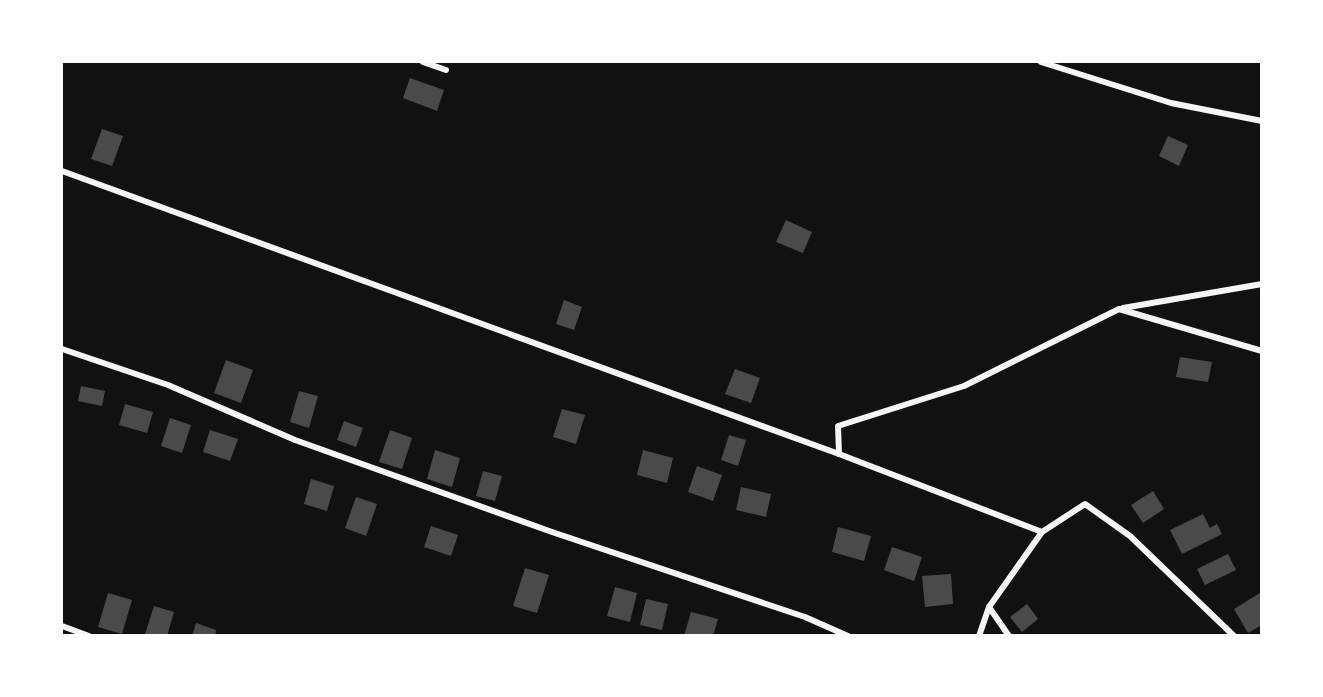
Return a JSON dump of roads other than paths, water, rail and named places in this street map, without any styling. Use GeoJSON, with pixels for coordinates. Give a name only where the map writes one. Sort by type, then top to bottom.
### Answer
{"type":"FeatureCollection","features":[{"type":"Feature","properties":{"kind":"street"},"geometry":{"type":"LineString","coordinates":[[423,62],[446,70]]}},
{"type":"Feature","properties":{"kind":"street"},"geometry":{"type":"LineString","coordinates":[[1041,62],[1171,103],[1262,121]]}},
{"type":"Feature","properties":{"kind":"street"},"geometry":{"type":"LineString","coordinates":[[62,171],[839,454],[1042,532]]}},
{"type":"Feature","properties":{"kind":"street"},"geometry":{"type":"LineString","coordinates":[[839,454],[838,426],[964,386],[1119,309],[1262,284]]}},
{"type":"Feature","properties":{"kind":"street"},"geometry":{"type":"LineString","coordinates":[[1119,309],[1262,351]]}},
{"type":"Feature","properties":{"kind":"street"},"geometry":{"type":"LineString","coordinates":[[62,348],[168,384],[295,440],[552,532],[805,617],[848,636]]}},
{"type":"Feature","properties":{"kind":"street"},"geometry":{"type":"LineString","coordinates":[[979,636],[989,607],[1042,532],[1085,504],[1131,536],[1234,636]]}},
{"type":"Feature","properties":{"kind":"street"},"geometry":{"type":"LineString","coordinates":[[989,607],[1009,636]]}},
{"type":"Feature","properties":{"kind":"street"},"geometry":{"type":"LineString","coordinates":[[62,626],[89,636]]}}]}
